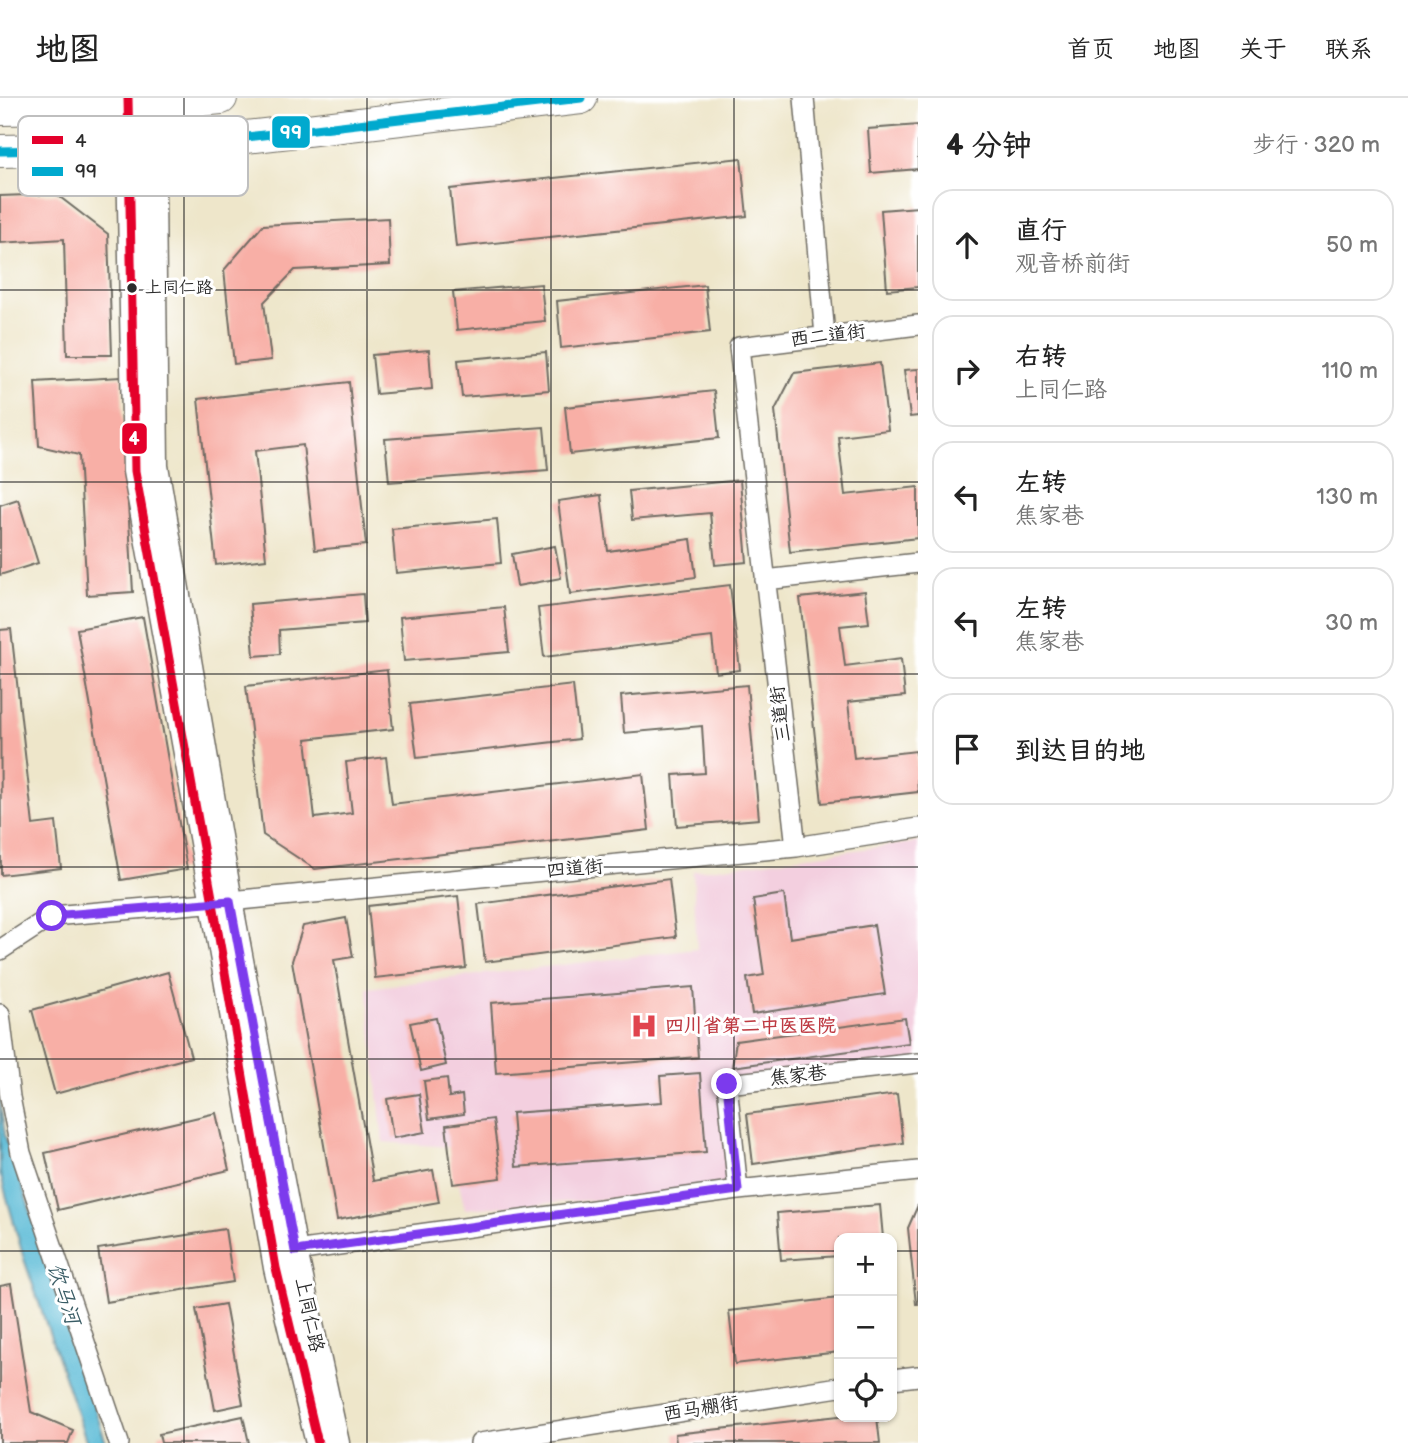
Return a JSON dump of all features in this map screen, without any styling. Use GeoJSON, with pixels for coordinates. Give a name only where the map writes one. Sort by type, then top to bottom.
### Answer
{"type":"FeatureCollection","features":[{"type":"Feature","properties":{"kind":"main road"},"geometry":{"type":"LineString","coordinates":[[0,109],[221,98]]}},
{"type":"Feature","properties":{"kind":"main road"},"geometry":{"type":"LineString","coordinates":[[248,136],[581,98]]}},
{"type":"Feature","properties":{"kind":"main road"},"geometry":{"type":"LineString","coordinates":[[0,151],[18,151]]}},
{"type":"Feature","properties":{"kind":"street"},"geometry":{"type":"LineString","coordinates":[[804,98],[825,336]]}},
{"type":"Feature","properties":{"kind":"street","name":"上同仁路"},"geometry":{"type":"LineString","coordinates":[[143,196],[156,466],[222,902],[337,1443]]}},
{"type":"Feature","properties":{"kind":"street","name":"西二道街"},"geometry":{"type":"LineString","coordinates":[[739,347],[918,325]]}},
{"type":"Feature","properties":{"kind":"street","name":"三道街"},"geometry":{"type":"LineString","coordinates":[[739,347],[796,847]]}},
{"type":"Feature","properties":{"kind":"street"},"geometry":{"type":"LineString","coordinates":[[765,580],[918,563]]}},
{"type":"Feature","properties":{"kind":"street","name":"四道街"},"geometry":{"type":"LineString","coordinates":[[0,950],[52,916],[796,847],[918,828]]}},
{"type":"Feature","properties":{"kind":"street"},"geometry":{"type":"LineString","coordinates":[[222,902],[276,1268],[318,1443]]}},
{"type":"Feature","properties":{"kind":"street"},"geometry":{"type":"LineString","coordinates":[[0,1014],[10,1097],[21,1153],[119,1443]]}},
{"type":"Feature","properties":{"kind":"street","name":"焦家巷"},"geometry":{"type":"LineString","coordinates":[[738,1190],[727,1084],[918,1063]]}},
{"type":"Feature","properties":{"kind":"street"},"geometry":{"type":"LineString","coordinates":[[295,1251],[738,1190],[918,1171]]}},
{"type":"Feature","properties":{"kind":"street"},"geometry":{"type":"LineString","coordinates":[[897,1378],[918,1376]]}},
{"type":"Feature","properties":{"kind":"street","name":"西马棚街"},"geometry":{"type":"LineString","coordinates":[[480,1443],[834,1388]]}},
{"type":"Feature","properties":{"kind":"shaded area","name":"四川省第二中医医院"},"geometry":{"type":"Polygon","coordinates":[[[918,842],[918,1063],[727,1084],[738,1190],[465,1209],[450,1147],[383,1142],[367,988],[697,949],[693,871],[918,842]]]}},
{"type":"Feature","properties":{"kind":"water"},"geometry":{"type":"Polygon","coordinates":[[[0,1100],[5,1136],[106,1443],[87,1443],[24,1259],[0,1173],[0,1100]]]}},
{"type":"Feature","properties":{"kind":"building"},"geometry":{"type":"Polygon","coordinates":[[[918,125],[918,169],[871,173],[868,129],[918,125]]]}},
{"type":"Feature","properties":{"kind":"building"},"geometry":{"type":"Polygon","coordinates":[[[741,158],[747,216],[456,247],[450,189],[741,158]]]}},
{"type":"Feature","properties":{"kind":"building"},"geometry":{"type":"Polygon","coordinates":[[[0,196],[59,196],[108,234],[112,355],[67,355],[64,239],[0,243],[0,196]]]}},
{"type":"Feature","properties":{"kind":"building"},"geometry":{"type":"Polygon","coordinates":[[[918,207],[918,287],[887,290],[881,210],[918,207]]]}},
{"type":"Feature","properties":{"kind":"building"},"geometry":{"type":"Polygon","coordinates":[[[388,218],[390,265],[295,270],[264,302],[271,360],[234,364],[224,270],[263,225],[388,218]]]}},
{"type":"Feature","properties":{"kind":"building"},"geometry":{"type":"Polygon","coordinates":[[[541,284],[545,321],[457,330],[453,292],[541,284]]]}},
{"type":"Feature","properties":{"kind":"building"},"geometry":{"type":"Polygon","coordinates":[[[705,285],[710,332],[561,348],[557,301],[705,285]]]}},
{"type":"Feature","properties":{"kind":"building"},"geometry":{"type":"Polygon","coordinates":[[[429,350],[432,389],[376,394],[372,355],[429,350]]]}},
{"type":"Feature","properties":{"kind":"building"},"geometry":{"type":"Polygon","coordinates":[[[546,352],[549,390],[462,397],[458,360],[546,352]]]}},
{"type":"Feature","properties":{"kind":"building"},"geometry":{"type":"Polygon","coordinates":[[[880,363],[888,430],[838,436],[845,495],[918,487],[918,538],[790,552],[775,410],[794,373],[880,363]]]}},
{"type":"Feature","properties":{"kind":"building"},"geometry":{"type":"Polygon","coordinates":[[[918,369],[918,416],[910,417],[904,370],[918,369]]]}},
{"type":"Feature","properties":{"kind":"building"},"geometry":{"type":"Polygon","coordinates":[[[121,377],[133,592],[87,595],[79,455],[39,446],[35,382],[121,377]]]}},
{"type":"Feature","properties":{"kind":"building"},"geometry":{"type":"Polygon","coordinates":[[[349,382],[366,545],[315,550],[303,445],[255,451],[266,559],[216,565],[198,399],[349,382]]]}},
{"type":"Feature","properties":{"kind":"building"},"geometry":{"type":"Polygon","coordinates":[[[714,391],[719,438],[570,454],[565,407],[714,391]]]}},
{"type":"Feature","properties":{"kind":"building"},"geometry":{"type":"Polygon","coordinates":[[[544,427],[548,470],[389,482],[385,439],[544,427]]]}},
{"type":"Feature","properties":{"kind":"building"},"geometry":{"type":"Polygon","coordinates":[[[740,480],[747,562],[715,565],[710,513],[632,520],[629,491],[740,480]]]}},
{"type":"Feature","properties":{"kind":"building"},"geometry":{"type":"Polygon","coordinates":[[[601,495],[608,551],[691,539],[696,577],[570,594],[558,501],[601,495]]]}},
{"type":"Feature","properties":{"kind":"building"},"geometry":{"type":"Polygon","coordinates":[[[18,499],[38,563],[0,575],[0,505],[18,499]]]}},
{"type":"Feature","properties":{"kind":"building"},"geometry":{"type":"Polygon","coordinates":[[[497,519],[501,563],[396,573],[392,529],[497,519]]]}},
{"type":"Feature","properties":{"kind":"building"},"geometry":{"type":"Polygon","coordinates":[[[555,546],[561,578],[517,586],[512,554],[555,546]]]}},
{"type":"Feature","properties":{"kind":"building"},"geometry":{"type":"Polygon","coordinates":[[[730,585],[740,670],[716,673],[712,637],[544,657],[538,608],[730,585]]]}},
{"type":"Feature","properties":{"kind":"building"},"geometry":{"type":"Polygon","coordinates":[[[865,591],[869,623],[840,626],[845,666],[901,659],[905,696],[848,702],[854,758],[916,751],[918,792],[822,803],[800,598],[865,591]]]}},
{"type":"Feature","properties":{"kind":"building"},"geometry":{"type":"Polygon","coordinates":[[[363,594],[365,623],[279,630],[280,654],[254,656],[250,604],[363,594]]]}},
{"type":"Feature","properties":{"kind":"building"},"geometry":{"type":"Polygon","coordinates":[[[504,607],[509,652],[404,661],[400,617],[504,607]]]}},
{"type":"Feature","properties":{"kind":"building"},"geometry":{"type":"Polygon","coordinates":[[[143,617],[187,869],[121,880],[77,629],[143,617]]]}},
{"type":"Feature","properties":{"kind":"building"},"geometry":{"type":"Polygon","coordinates":[[[11,629],[33,825],[56,822],[61,868],[1,875],[0,630],[11,629]]]}},
{"type":"Feature","properties":{"kind":"building"},"geometry":{"type":"Polygon","coordinates":[[[387,670],[393,729],[306,739],[315,818],[352,813],[346,762],[386,757],[392,804],[643,774],[649,830],[315,869],[263,835],[246,686],[387,670]]]}},
{"type":"Feature","properties":{"kind":"building"},"geometry":{"type":"Polygon","coordinates":[[[573,685],[579,739],[417,758],[410,704],[573,685]]]}},
{"type":"Feature","properties":{"kind":"building"},"geometry":{"type":"Polygon","coordinates":[[[747,685],[759,819],[677,826],[673,775],[705,773],[702,726],[624,733],[621,696],[747,685]]]}},
{"type":"Feature","properties":{"kind":"building"},"geometry":{"type":"Polygon","coordinates":[[[669,879],[676,937],[485,962],[478,904],[669,879]]]}},
{"type":"Feature","properties":{"kind":"building"},"geometry":{"type":"Polygon","coordinates":[[[784,894],[790,938],[874,925],[885,994],[752,1014],[747,978],[764,975],[753,899],[784,894]]]}},
{"type":"Feature","properties":{"kind":"building"},"geometry":{"type":"Polygon","coordinates":[[[458,896],[466,968],[375,978],[368,906],[458,896]]]}},
{"type":"Feature","properties":{"kind":"building"},"geometry":{"type":"Polygon","coordinates":[[[346,918],[353,957],[334,960],[373,1181],[433,1170],[439,1202],[337,1220],[292,961],[303,926],[346,918]]]}},
{"type":"Feature","properties":{"kind":"building"},"geometry":{"type":"Polygon","coordinates":[[[168,972],[191,1057],[55,1094],[32,1010],[168,972]]]}},
{"type":"Feature","properties":{"kind":"building"},"geometry":{"type":"Polygon","coordinates":[[[693,987],[698,1057],[496,1073],[491,1003],[693,987]]]}},
{"type":"Feature","properties":{"kind":"building"},"geometry":{"type":"Polygon","coordinates":[[[436,1018],[446,1065],[421,1071],[410,1023],[436,1018]]]}},
{"type":"Feature","properties":{"kind":"building"},"geometry":{"type":"Polygon","coordinates":[[[905,1018],[909,1043],[732,1067],[736,1041],[905,1018]]]}},
{"type":"Feature","properties":{"kind":"building"},"geometry":{"type":"Polygon","coordinates":[[[700,1073],[706,1152],[516,1167],[512,1113],[662,1102],[660,1076],[700,1073]]]}},
{"type":"Feature","properties":{"kind":"building"},"geometry":{"type":"Polygon","coordinates":[[[447,1078],[449,1097],[462,1095],[464,1114],[429,1119],[424,1081],[447,1078]]]}},
{"type":"Feature","properties":{"kind":"building"},"geometry":{"type":"Polygon","coordinates":[[[419,1094],[425,1132],[393,1138],[387,1099],[419,1094]]]}},
{"type":"Feature","properties":{"kind":"building"},"geometry":{"type":"Polygon","coordinates":[[[897,1094],[903,1143],[753,1164],[747,1114],[897,1094]]]}},
{"type":"Feature","properties":{"kind":"building"},"geometry":{"type":"Polygon","coordinates":[[[216,1113],[229,1170],[58,1210],[45,1153],[216,1113]]]}},
{"type":"Feature","properties":{"kind":"building"},"geometry":{"type":"Polygon","coordinates":[[[493,1119],[501,1178],[453,1184],[446,1125],[493,1119]]]}},
{"type":"Feature","properties":{"kind":"building"},"geometry":{"type":"Polygon","coordinates":[[[880,1205],[883,1233],[834,1233],[834,1256],[781,1260],[777,1213],[880,1205]]]}},
{"type":"Feature","properties":{"kind":"building"},"geometry":{"type":"Polygon","coordinates":[[[918,1205],[918,1304],[916,1304],[908,1228],[918,1205]]]}},
{"type":"Feature","properties":{"kind":"building"},"geometry":{"type":"Polygon","coordinates":[[[225,1229],[233,1282],[106,1302],[98,1249],[225,1229]]]}},
{"type":"Feature","properties":{"kind":"building"},"geometry":{"type":"Polygon","coordinates":[[[11,1284],[31,1412],[73,1430],[68,1443],[0,1443],[0,1286],[11,1284]]]}},
{"type":"Feature","properties":{"kind":"building"},"geometry":{"type":"Polygon","coordinates":[[[834,1299],[834,1353],[735,1364],[729,1311],[834,1299]]]}},
{"type":"Feature","properties":{"kind":"building"},"geometry":{"type":"Polygon","coordinates":[[[225,1304],[243,1404],[215,1410],[196,1309],[225,1304]]]}},
{"type":"Feature","properties":{"kind":"building"},"geometry":{"type":"Polygon","coordinates":[[[243,1416],[249,1443],[161,1443],[159,1434],[243,1416]]]}},
{"type":"Feature","properties":{"kind":"building"},"geometry":{"type":"Polygon","coordinates":[[[834,1417],[834,1422],[878,1422],[880,1443],[676,1443],[675,1434],[834,1417]]]}},
{"type":"Feature","properties":{"kind":"transit line","name":"4"},"geometry":{"type":"LineString","coordinates":[[128,98],[128,116]]}},
{"type":"Feature","properties":{"kind":"transit line","name":"99"},"geometry":{"type":"LineString","coordinates":[[248,137],[581,98]]}},
{"type":"Feature","properties":{"kind":"transit line","name":"99"},"geometry":{"type":"LineString","coordinates":[[0,151],[18,151]]}},
{"type":"Feature","properties":{"kind":"transit line","name":"4"},"geometry":{"type":"LineString","coordinates":[[130,196],[135,471],[276,1268],[318,1443]]}},
{"type":"Feature","properties":{"kind":"place","name":"上同仁路"},"geometry":{"type":"Point","coordinates":[132,288]}},
{"type":"Feature","properties":{"kind":"place","name":"四川省第二中医医院"},"geometry":{"type":"Point","coordinates":[644,1026]}},
{"type":"Feature","properties":{"kind":"route"},"geometry":{"type":"LineString","coordinates":[[52,916],[230,901],[295,1251],[738,1190],[727,1084]]}},
{"type":"Feature","properties":{"kind":"water label","name":"饮马河"},"geometry":{"type":"Point","coordinates":[64,1294]}}]}
